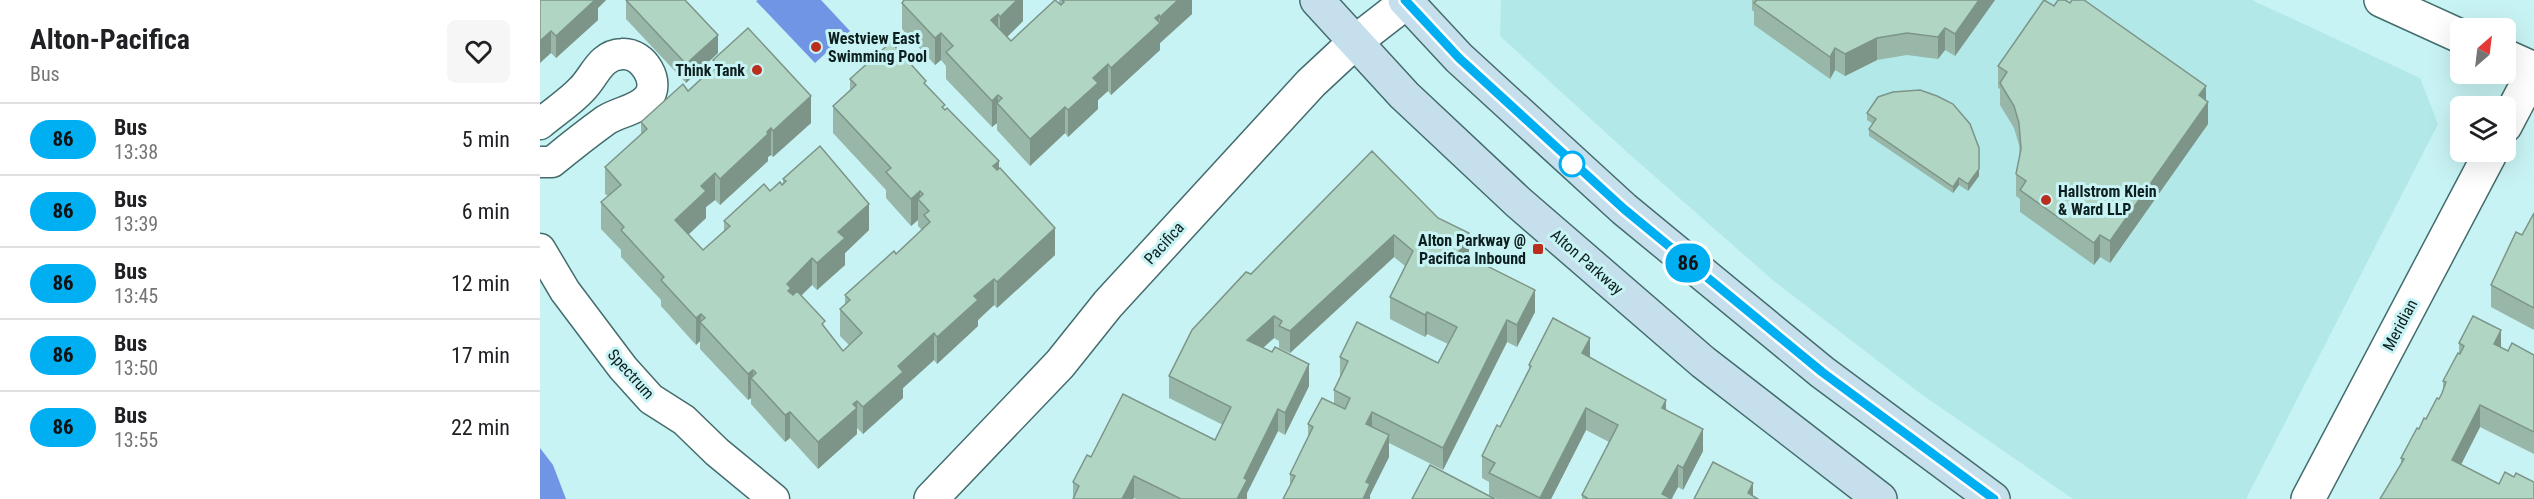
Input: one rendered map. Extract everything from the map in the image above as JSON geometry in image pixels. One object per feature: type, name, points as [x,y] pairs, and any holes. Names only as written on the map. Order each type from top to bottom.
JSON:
[{"type":"main road","name":"Alton Parkway","points":[[1317,0],[1413,104],[1555,235],[1703,362],[1880,499]]},
{"type":"main road","points":[[1407,1],[1459,58],[1624,209],[1822,372],[1994,499]]},
{"type":"street","points":[[2381,0],[2450,31]]},
{"type":"street","name":"Pacifica","points":[[931,499],[1060,364],[1108,304],[1311,83],[1355,42],[1407,1]]},
{"type":"street","points":[[540,124],[583,88],[600,64],[610,57],[622,54],[632,55],[650,72],[652,85],[649,97],[640,105],[608,119],[552,162],[540,162]]},
{"type":"street","points":[[2516,61],[2534,70],[2516,105]]},
{"type":"street","name":"Meridian","points":[[2308,499],[2486,162]]},
{"type":"street","name":"Spectrum","points":[[540,249],[565,291],[623,368],[651,399],[684,420],[717,452],[774,499]]},
{"type":"shaded area","points":[[1501,0],[2252,0],[2420,78],[2438,124],[2246,499],[2073,499],[1921,394],[1775,282],[1628,153],[1500,36]]},
{"type":"water","name":"Westview East Swimming Pool","points":[[821,0],[850,31],[815,63],[756,1]]},
{"type":"water","points":[[540,448],[553,465],[566,499],[540,499]]},
{"type":"building","points":[[540,0],[595,0],[556,36],[551,31],[540,41]]},
{"type":"building","points":[[626,0],[685,0],[718,35],[686,64]]},
{"type":"building","points":[[904,0],[1017,0],[1000,17],[998,14],[991,20],[1011,41],[1055,0],[1061,5],[1064,2],[1062,0],[1178,0],[1160,17],[1159,15],[1155,18],[1160,23],[1111,68],[1108,64],[1093,78],[1098,83],[1068,110],[1065,107],[1030,139],[997,103],[1002,98],[998,95],[992,101],[946,52],[953,46],[941,33],[935,38],[902,3]]},
{"type":"building","points":[[1757,0],[1979,0],[1955,34],[1945,28],[1938,37],[1907,33],[1877,38],[1845,54],[1835,48],[1830,57],[1754,3]]},
{"type":"building","points":[[2044,0],[2054,6],[2058,0],[2070,3],[2072,0],[2084,0],[2206,86],[2199,95],[2208,102],[2110,241],[2100,235],[2094,243],[2020,190],[2026,181],[2016,174],[2021,149],[2019,123],[2014,106],[2000,83],[2007,72],[1998,66]]},
{"type":"building","points":[[748,28],[811,96],[773,131],[771,128],[768,134],[720,179],[715,173],[701,186],[706,191],[675,220],[703,250],[730,226],[724,221],[764,184],[770,191],[780,182],[782,185],[786,181],[783,179],[820,146],[869,204],[838,232],[845,238],[817,263],[812,258],[787,284],[791,288],[788,291],[793,295],[797,291],[825,321],[822,324],[843,351],[862,333],[840,309],[850,300],[845,295],[894,251],[896,254],[930,222],[924,215],[929,211],[918,199],[923,194],[920,191],[911,199],[886,172],[891,168],[833,106],[856,85],[850,79],[891,42],[945,105],[942,107],[945,110],[947,108],[999,161],[993,166],[997,170],[1000,168],[1055,228],[997,282],[994,279],[974,296],[978,300],[937,337],[934,333],[898,366],[903,372],[863,407],[857,401],[853,404],[857,408],[818,442],[790,412],[785,415],[751,378],[756,373],[753,370],[748,374],[700,322],[705,318],[701,314],[696,318],[661,280],[664,277],[621,230],[624,227],[601,202],[621,185],[605,167],[647,129],[641,122],[683,84],[688,91],[713,68],[720,76],[724,72],[713,60]]},
{"type":"building","points":[[1920,90],[1953,104],[1970,124],[1979,148],[1979,169],[1968,184],[1959,178],[1953,187],[1869,129],[1876,119],[1867,113],[1878,97],[1893,92]]},
{"type":"building","points":[[1372,151],[1438,218],[1469,233],[1459,252],[1535,290],[1517,325],[1507,320],[1443,448],[1372,412],[1366,424],[1389,435],[1366,482],[1370,484],[1363,499],[1283,499],[1295,476],[1290,474],[1313,427],[1308,424],[1322,398],[1345,409],[1350,398],[1334,390],[1348,361],[1340,357],[1357,322],[1438,363],[1457,327],[1427,312],[1425,315],[1390,297],[1413,251],[1394,235],[1290,331],[1279,326],[1282,321],[1274,316],[1247,340],[1272,352],[1275,347],[1309,364],[1285,413],[1278,409],[1244,478],[1247,480],[1237,499],[1181,499],[1134,476],[1122,499],[1073,499],[1079,486],[1073,482],[1087,455],[1091,457],[1123,394],[1215,440],[1231,407],[1169,376],[1192,330],[1246,272],[1251,274]]},
{"type":"building","points":[[2534,213],[2534,308],[2491,285],[2516,232],[2522,235]]},
{"type":"building","points":[[2473,316],[2501,330],[2494,344],[2508,351],[2512,343],[2534,355],[2534,432],[2480,405],[2452,460],[2499,484],[2505,472],[2514,477],[2516,473],[2534,482],[2534,499],[2380,499],[2404,459],[2401,458],[2417,428],[2419,429],[2424,418],[2426,419],[2437,398],[2439,399],[2446,382],[2443,381],[2464,346],[2459,343]]},
{"type":"building","points":[[1553,318],[1590,338],[1582,353],[1666,400],[1662,408],[1703,429],[1683,468],[1678,465],[1662,494],[1672,499],[1586,499],[1582,495],[1618,425],[1586,408],[1540,498],[1489,473],[1495,463],[1482,456],[1497,425],[1500,427]]},
{"type":"building","points":[[1713,462],[1753,483],[1748,493],[1758,499],[1694,499]]},
{"type":"building","points":[[1430,465],[1495,499],[1412,499]]},
{"type":"bus line","name":"86","points":[[1405,0],[1459,58],[1624,209],[1822,372],[1994,499]]},
{"type":"place","name":"Westview East Swimming Pool","points":[[816,47]]},
{"type":"place","name":"Think Tank","points":[[757,70]]},
{"type":"place","name":"Hallstrom Klein & Ward LLP","points":[[2046,200]]},
{"type":"place","name":"Alton Parkway @ Pacifica Inbound","points":[[1538,249]]}]
